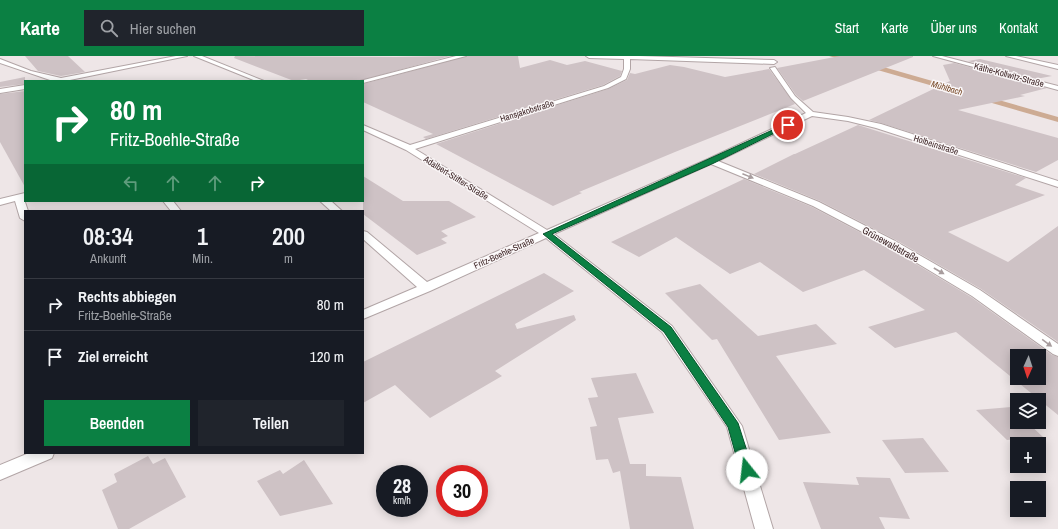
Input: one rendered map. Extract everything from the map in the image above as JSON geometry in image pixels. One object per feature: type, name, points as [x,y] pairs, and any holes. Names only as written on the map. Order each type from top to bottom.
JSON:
[{"type":"street","points":[[68,80],[184,56]]},
{"type":"street","points":[[197,56],[258,80]]},
{"type":"street","points":[[364,81],[463,56]]},
{"type":"street","points":[[589,56],[775,63],[793,97],[811,114]]},
{"type":"street","name":"Käthe-Kollwitz-Straße","points":[[936,56],[1058,88]]},
{"type":"street","points":[[1009,56],[1058,68]]},
{"type":"street","name":"Hansjakobstraße","points":[[409,148],[606,86],[624,78],[628,69],[628,57]]},
{"type":"street","points":[[950,60],[965,57]]},
{"type":"street","points":[[148,58],[162,61]]},
{"type":"street","points":[[0,61],[55,80]]},
{"type":"street","points":[[0,91],[24,87]]},
{"type":"street","name":"Fritz-Boehle-Straße","points":[[364,315],[712,161],[811,114]]},
{"type":"street","name":"Holbeinstraße","points":[[811,114],[848,119],[878,126],[1058,184]]},
{"type":"street","name":"Adalbert-Stifter-Straße","points":[[364,127],[409,148],[547,234],[668,329],[734,426],[764,529]]},
{"type":"street","name":"Grünewaldstraße","points":[[712,161],[816,204],[891,243],[976,293],[1058,352]]},
{"type":"street","points":[[0,202],[22,197],[24,211]]},
{"type":"street","points":[[169,202],[175,210]]},
{"type":"street","points":[[326,202],[336,210]]},
{"type":"street","points":[[364,235],[426,288]]},
{"type":"street","points":[[0,473],[44,454]]},
{"type":"water","name":"Mühlbach","points":[[829,56],[845,56],[1058,117],[1058,122]]},
{"type":"building","points":[[25,56],[68,56],[85,72],[61,76],[38,71]]},
{"type":"building","points":[[235,56],[450,56],[363,80],[291,80],[234,58]]},
{"type":"building","points":[[467,56],[518,56],[520,68],[550,60],[567,65],[585,61],[622,71],[620,76],[603,85],[426,139],[423,137],[433,134],[364,102],[364,84]]},
{"type":"building","points":[[840,56],[913,57],[803,101],[796,95],[777,68]]},
{"type":"building","points":[[980,59],[1052,76],[1036,79],[968,61]]},
{"type":"building","points":[[954,63],[1047,88],[1020,95],[1025,96],[958,110],[1058,138],[1058,160],[1036,172],[869,120],[950,81],[943,65]]},
{"type":"building","points":[[670,65],[725,77],[769,69],[795,104],[579,192],[582,193],[553,206],[436,144],[608,89],[627,80],[630,73],[635,74]]},
{"type":"building","points":[[25,77],[24,84],[0,87],[0,82]]},
{"type":"building","points":[[24,91],[24,185],[0,142],[0,94]]},
{"type":"building","points":[[858,125],[1026,178],[1015,185],[1045,195],[948,232],[1008,262],[1058,226],[1058,342],[981,289],[896,240],[820,201],[754,174]]},
{"type":"building","points":[[364,177],[403,201],[449,201],[476,217],[441,231],[448,236],[441,239],[447,243],[417,255],[364,215]]},
{"type":"building","points":[[744,179],[812,207],[886,246],[971,297],[1044,349],[1010,349],[1010,376],[956,332],[895,348],[868,327],[925,310],[864,270],[803,292],[760,262],[730,274],[676,237],[639,257],[611,242]]},
{"type":"building","points":[[544,273],[574,291],[515,324],[517,329],[574,315],[576,320],[495,371],[502,376],[430,418],[395,385],[364,402],[364,362]]},
{"type":"building","points":[[700,284],[758,336],[816,324],[837,344],[776,356],[831,433],[779,440],[717,339],[712,340],[665,293]]},
{"type":"building","points":[[1046,351],[1058,357],[1058,415],[1046,405],[1046,393],[1031,393],[1021,385],[1046,385]]},
{"type":"building","points":[[636,373],[654,413],[618,418],[630,464],[646,464],[646,476],[681,477],[694,529],[630,529],[620,471],[613,473],[608,459],[596,460],[590,427],[597,426],[588,398],[598,397],[591,378]]},
{"type":"building","points":[[1010,407],[1010,429],[1034,429],[1043,437],[1010,437],[1010,440],[1007,440],[976,410]]},
{"type":"building","points":[[923,438],[949,472],[905,473],[882,440]]},
{"type":"building","points":[[148,456],[153,464],[165,458],[186,497],[129,529],[118,529],[102,490],[117,482],[114,474]]},
{"type":"building","points":[[304,460],[333,504],[280,516],[257,481],[280,470],[283,474]]},
{"type":"building","points":[[856,477],[890,478],[910,519],[879,517],[885,529],[821,529],[803,482],[859,485]]},
{"type":"route","points":[[747,470],[734,426],[668,329],[547,234],[712,161],[788,125]]}]
